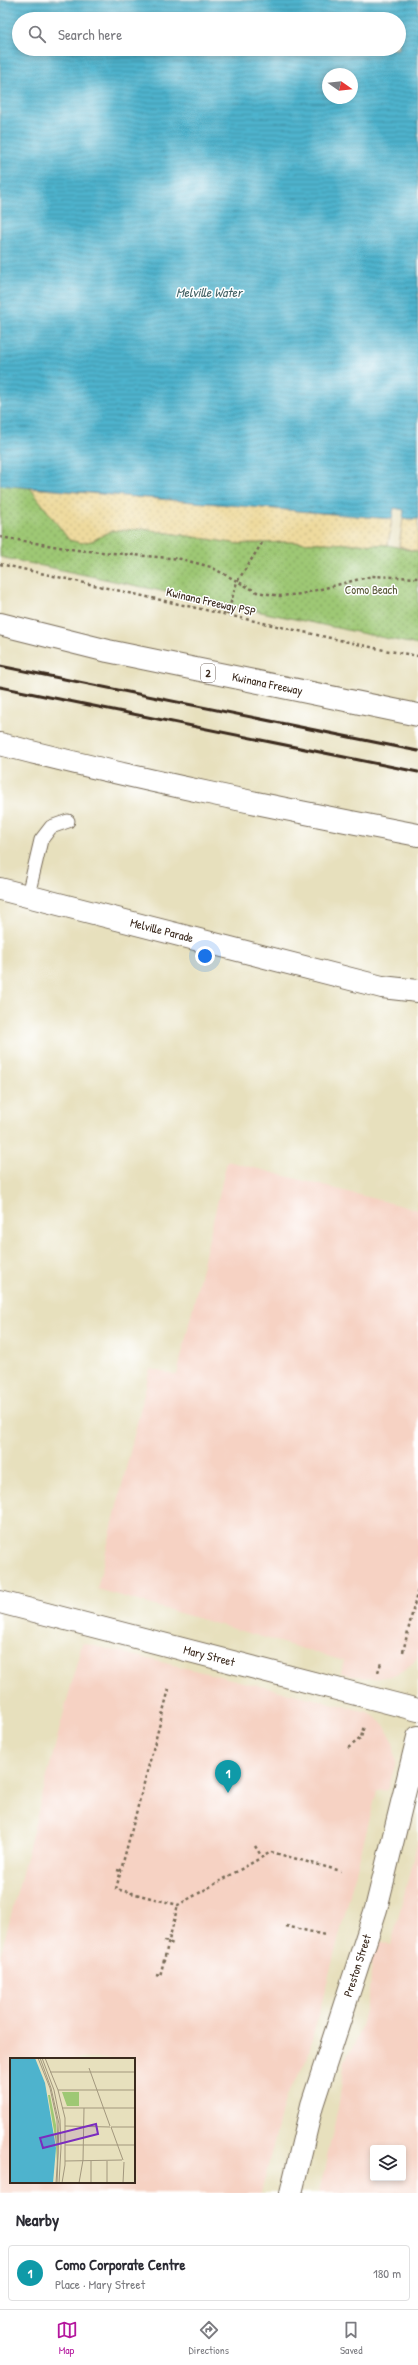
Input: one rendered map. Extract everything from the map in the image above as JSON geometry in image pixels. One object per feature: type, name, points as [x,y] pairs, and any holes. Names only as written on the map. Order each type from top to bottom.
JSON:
[{"type":"main road","name":"Kwinana Freeway","points":[[0,624],[108,651],[418,715]]},
{"type":"main road","points":[[0,744],[104,770],[305,813],[418,835]]},
{"type":"main road","name":"Melville Parade","points":[[0,889],[382,987],[418,991]]},
{"type":"main road","name":"Mary Street","points":[[0,1602],[418,1710]]},
{"type":"main road","name":"Preston Street","points":[[291,2193],[312,2105],[376,1909],[418,1737]]},
{"type":"lane","points":[[28,895],[41,840],[51,826],[68,821]]},
{"type":"path","points":[[0,537],[77,550],[182,559],[211,567],[257,592],[280,596],[301,594],[372,576],[418,578]]},
{"type":"path","points":[[227,615],[237,582],[262,543]]},
{"type":"path","name":"Kwinana Freeway PSP","points":[[0,564],[384,650],[418,656]]},
{"type":"path","points":[[403,1652],[418,1589]]},
{"type":"path","points":[[170,1689],[148,1777],[116,1889],[178,1905],[271,1852],[341,1870]]},
{"type":"path","points":[[255,1846],[262,1857]]},
{"type":"path","points":[[117,1870],[121,1871]]},
{"type":"path","points":[[156,1975],[160,1976],[178,1905]]},
{"type":"path","points":[[286,1926],[325,1935]]},
{"type":"path","points":[[164,1941],[174,1944]]},
{"type":"shaded area","points":[[227,1161],[418,1210],[418,1656],[413,1663],[396,1675],[373,1679],[341,1673],[344,1661],[97,1589],[150,1369],[177,1375]]},
{"type":"shaded area","points":[[82,1643],[368,1712],[383,1723],[393,1742],[396,1762],[388,1790],[377,1791],[306,2063],[286,2095],[261,2193],[0,2193],[0,1957]]},
{"type":"shaded area","points":[[418,1840],[418,2193],[319,2193],[338,2108],[345,2060],[358,2037],[370,1991],[372,1957],[377,1942],[391,1945]]},
{"type":"sand","points":[[30,488],[392,519],[388,545],[286,542],[238,544],[143,529],[111,531],[92,541],[81,543],[69,540]]},
{"type":"sand","points":[[403,519],[418,519],[418,552],[399,546]]},
{"type":"green space","name":"Como Beach","points":[[0,485],[30,488],[69,540],[81,543],[92,541],[111,531],[143,529],[238,544],[286,542],[388,545],[418,552],[418,645],[0,557]]},
{"type":"water","name":"Melville Water","points":[[0,0],[418,0],[418,519],[403,519],[404,510],[394,508],[392,519],[0,485]]},
{"type":"railway","points":[[0,666],[418,751]]},
{"type":"railway","points":[[0,687],[418,772]]},
{"type":"place","name":"Como Corporate Centre","points":[[228,1793]]}]
